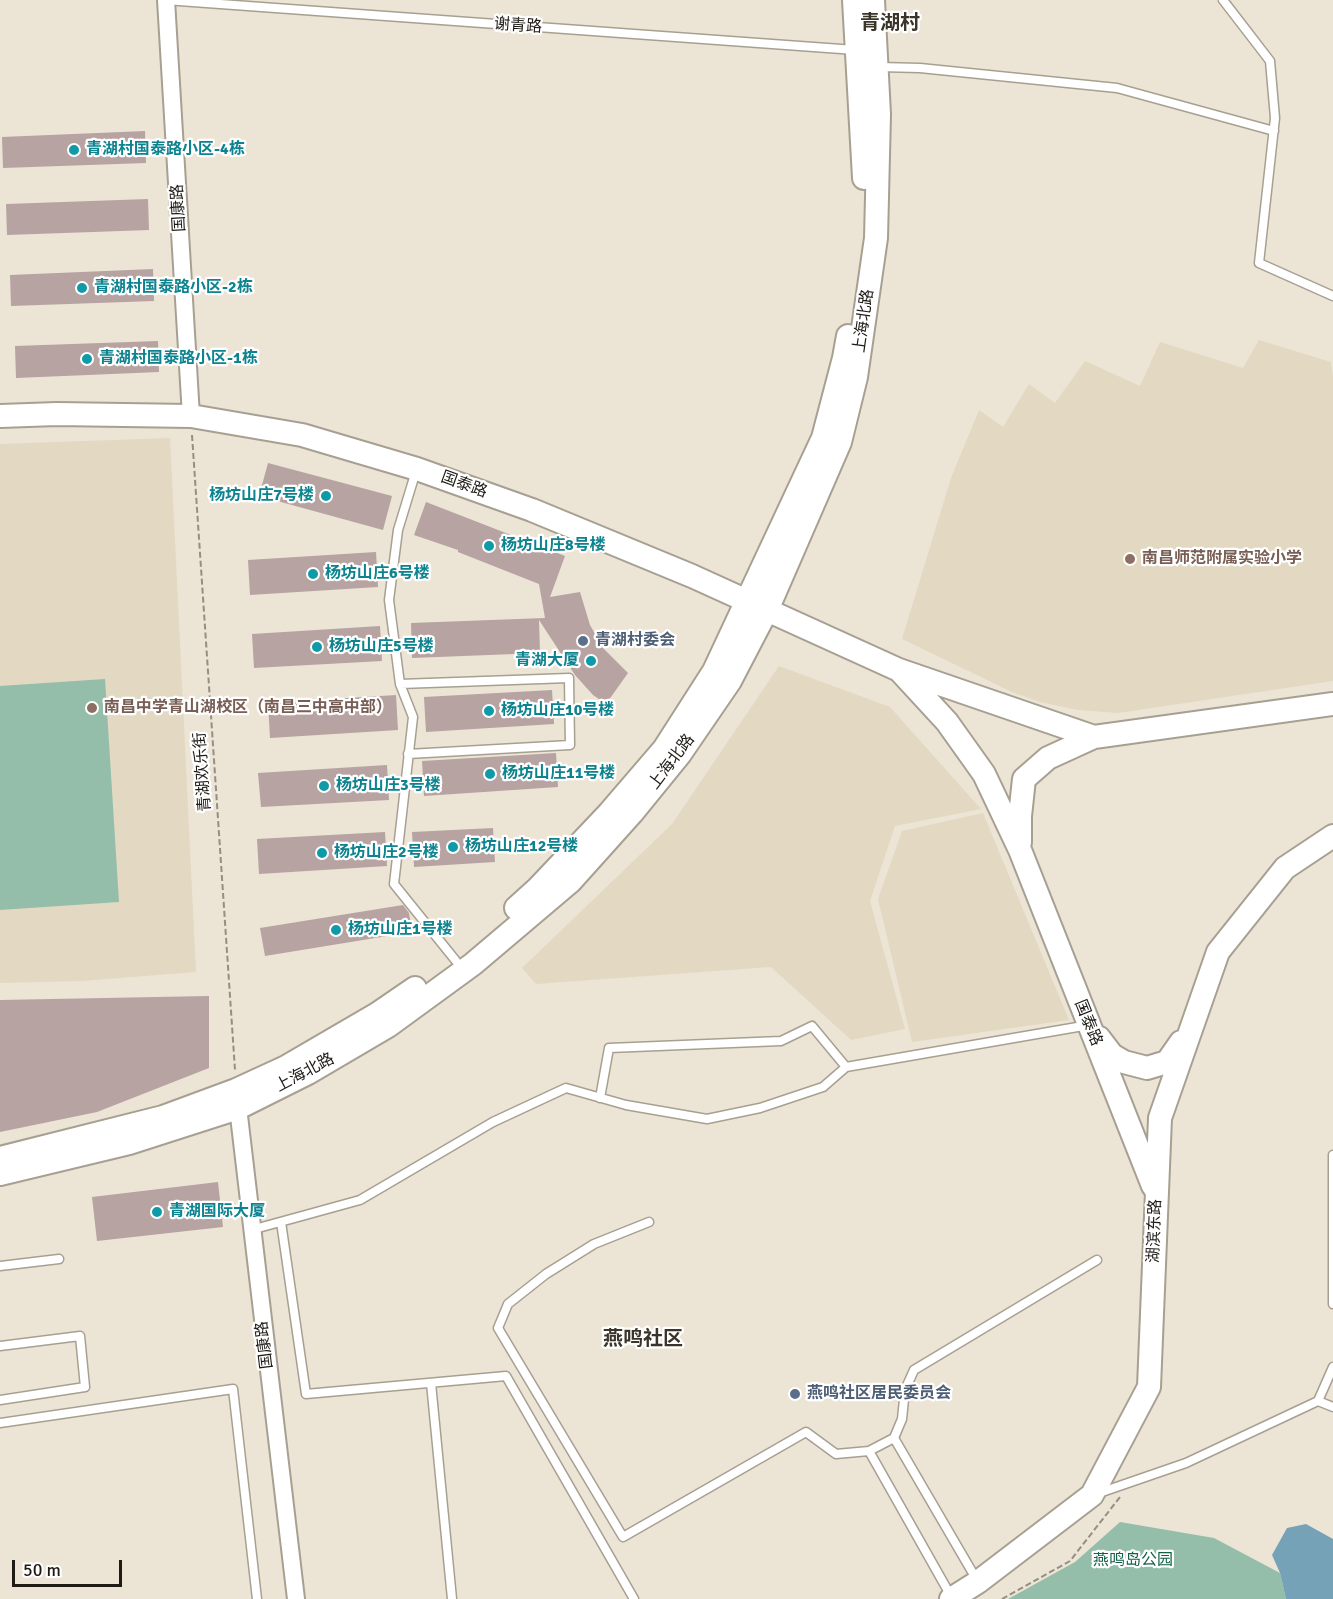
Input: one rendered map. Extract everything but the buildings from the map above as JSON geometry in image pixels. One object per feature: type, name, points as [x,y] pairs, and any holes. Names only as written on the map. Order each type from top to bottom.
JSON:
[{"type":"street","name":"国康路","points":[[166,0],[190,416]]},
{"type":"street","name":"上海北路","points":[[0,1174],[129,1143],[308,1073],[388,1026],[473,964],[571,881],[632,813],[680,754],[730,681],[767,610],[840,442],[856,377],[876,238],[879,155],[871,55],[854,0]]},
{"type":"street","name":"上海北路","points":[[0,1158],[237,1099],[286,1067],[377,1014],[456,961],[537,889],[609,813],[664,748],[714,671],[823,438],[844,358],[858,273],[873,0]]},
{"type":"street","name":"国泰路","points":[[0,416],[57,414],[190,416],[302,435],[417,468],[532,510],[747,600],[899,670],[1094,737]]},
{"type":"street","name":"国泰路","points":[[899,670],[947,722],[984,774],[1020,850],[1157,1196]]},
{"type":"street","name":"国泰路","points":[[1020,850],[1020,816],[1024,779],[1048,758],[1094,737],[1333,704]]},
{"type":"street","name":"湖滨东路","points":[[951,1599],[978,1582],[1092,1496],[1149,1387],[1160,1118],[1218,952],[1285,868],[1333,836]]},
{"type":"street","points":[[1089,1025],[1112,1055],[1124,1062],[1147,1068],[1167,1062],[1174,1054],[1196,1013]]},
{"type":"street","name":"国康路","points":[[237,1099],[296,1599]]},
{"type":"lane","name":"谢青路","points":[[159,0],[871,55],[920,68],[1117,88],[1274,131]]},
{"type":"lane","points":[[1223,0],[1270,61],[1275,118],[1259,263],[1333,296]]},
{"type":"lane","points":[[417,468],[398,530],[389,600],[400,684],[413,717],[394,884],[456,961]]},
{"type":"lane","points":[[400,684],[569,678],[570,745],[408,754]]},
{"type":"lane","points":[[251,1230],[360,1200],[492,1122],[566,1088],[626,1106],[707,1119],[760,1108],[823,1087],[846,1067],[1089,1025]]},
{"type":"lane","points":[[600,1098],[609,1048],[781,1041],[812,1026],[846,1067]]},
{"type":"lane","points":[[1333,1155],[1333,1304]]},
{"type":"lane","points":[[281,1222],[306,1394],[506,1376],[634,1599]]},
{"type":"lane","points":[[649,1222],[594,1244],[546,1274],[508,1304],[498,1328],[623,1538],[806,1432],[837,1454],[868,1451],[894,1438],[902,1419],[905,1390],[914,1370],[1097,1260]]},
{"type":"lane","points":[[0,1266],[59,1259]]},
{"type":"lane","points":[[0,1346],[80,1336],[86,1387],[0,1400]]},
{"type":"lane","points":[[1092,1496],[1186,1463],[1318,1401],[1333,1367]]},
{"type":"lane","points":[[431,1383],[452,1599]]},
{"type":"lane","points":[[0,1423],[233,1389],[257,1599]]},
{"type":"lane","points":[[1318,1401],[1333,1407]]},
{"type":"lane","points":[[894,1438],[978,1582]]},
{"type":"lane","points":[[868,1451],[951,1599]]},
{"type":"path","name":"青湖欢乐街","points":[[190,416],[237,1099]]},
{"type":"path","points":[[1002,1599],[1070,1561],[1119,1499],[1127,1484]]},
{"type":"shaded area","name":"南昌师范附属实验小学","points":[[1259,340],[1331,362],[1333,377],[1333,681],[1118,713],[1078,710],[1040,702],[1012,692],[902,639],[951,478],[979,410],[1003,427],[1029,384],[1055,403],[1085,361],[1140,386],[1160,342],[1243,368]]},
{"type":"shaded area","name":"南昌中学青山湖校区（南昌三中高中部）","points":[[170,438],[196,972],[82,981],[0,983],[0,444]]},
{"type":"shaded area","points":[[779,666],[890,707],[981,809],[895,826],[870,901],[905,1029],[851,1040],[771,967],[536,984],[522,968],[672,824]]},
{"type":"shaded area","points":[[983,813],[1069,1020],[912,1042],[878,899],[902,831]]},
{"type":"green space","points":[[105,679],[119,902],[0,910],[0,686]]},
{"type":"green space","name":"燕鸣岛公园","points":[[1120,1522],[1214,1538],[1280,1573],[1286,1599],[1008,1599],[1075,1562]]},
{"type":"water","points":[[1306,1524],[1333,1539],[1333,1599],[1286,1599],[1280,1573],[1272,1555],[1287,1528]]},
{"type":"place","name":"青湖村国泰路小区-4栋","points":[[74,150]]},
{"type":"place","name":"青湖村国泰路小区-2栋","points":[[82,288]]},
{"type":"place","name":"青湖村国泰路小区-1栋","points":[[87,359]]},
{"type":"place","name":"杨坊山庄7号楼","points":[[326,496]]},
{"type":"place","name":"杨坊山庄8号楼","points":[[489,546]]},
{"type":"place","name":"南昌师范附属实验小学","points":[[1130,559]]},
{"type":"place","name":"杨坊山庄6号楼","points":[[313,574]]},
{"type":"place","name":"青湖村委会","points":[[583,641]]},
{"type":"place","name":"杨坊山庄5号楼","points":[[317,647]]},
{"type":"place","name":"青湖大厦","points":[[591,661]]},
{"type":"place","name":"南昌中学青山湖校区（南昌三中高中部）","points":[[92,708]]},
{"type":"place","name":"杨坊山庄10号楼","points":[[489,711]]},
{"type":"place","name":"杨坊山庄11号楼","points":[[490,774]]},
{"type":"place","name":"杨坊山庄3号楼","points":[[324,786]]},
{"type":"place","name":"杨坊山庄12号楼","points":[[453,847]]},
{"type":"place","name":"杨坊山庄2号楼","points":[[322,853]]},
{"type":"place","name":"杨坊山庄1号楼","points":[[336,930]]},
{"type":"place","name":"青湖国际大厦","points":[[157,1212]]},
{"type":"place","name":"燕鸣社区居民委员会","points":[[795,1394]]},
{"type":"district","name":"青湖村","points":[[890,24]]},
{"type":"district","name":"燕鸣社区","points":[[643,1340]]}]
